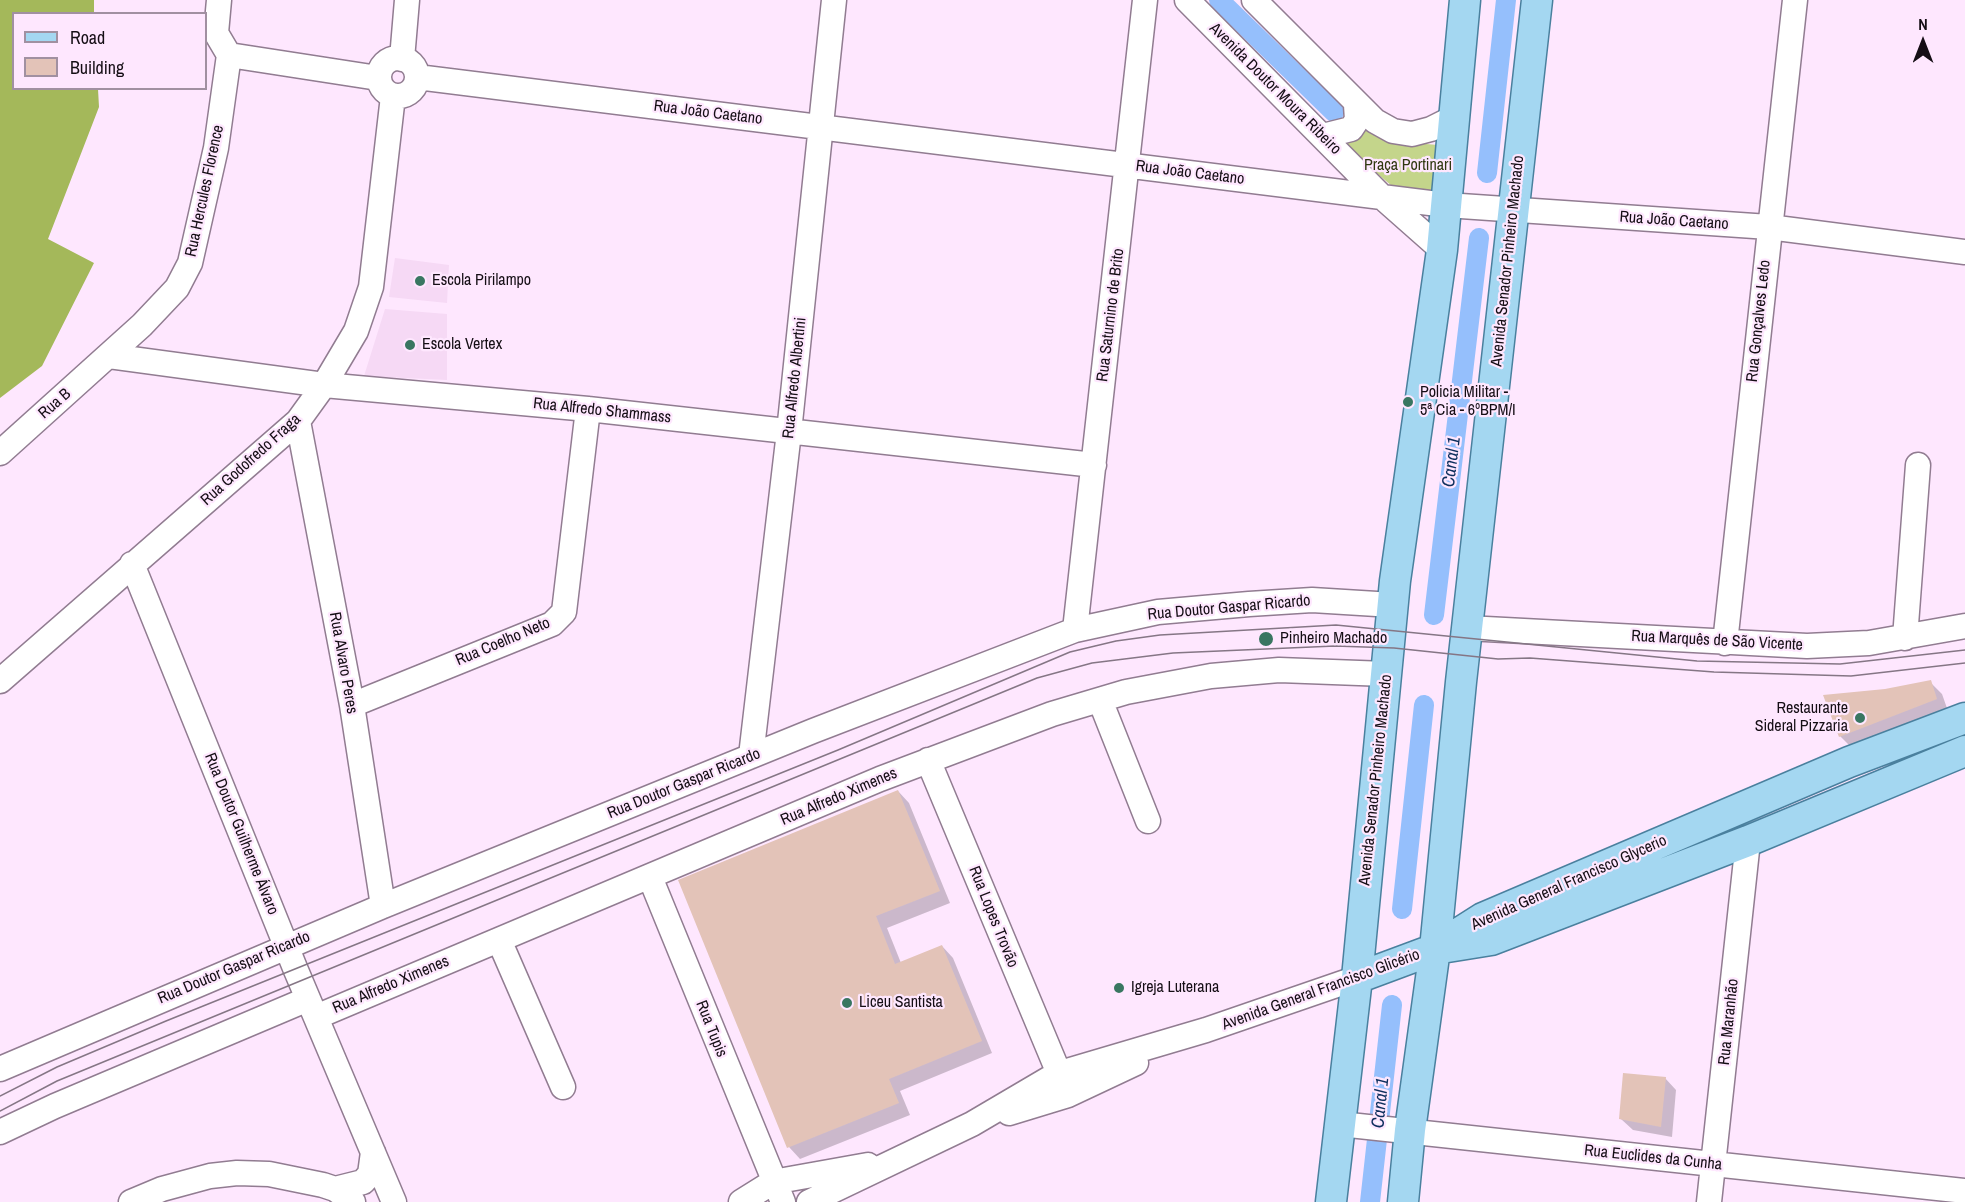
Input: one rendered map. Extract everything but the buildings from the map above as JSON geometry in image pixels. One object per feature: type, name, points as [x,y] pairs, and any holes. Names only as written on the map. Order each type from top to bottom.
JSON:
[{"type":"main road","name":"Avenida Senador Pinheiro Machado","points":[[1331,1202],[1345,1124],[1393,605],[1442,250],[1451,206],[1464,0]]},
{"type":"main road","name":"Avenida Senador Pinheiro Machado","points":[[1403,1202],[1398,1130],[1435,949],[1508,211],[1537,0]]},
{"type":"main road","name":"Avenida General Francisco Glycerio","points":[[1435,949],[1484,918],[1849,762],[1965,718]]},
{"type":"main road","name":"Avenida General Francisco Glycerio","points":[[1435,949],[1491,940],[1748,841],[1965,751]]},
{"type":"main road","points":[[1748,841],[1750,823],[1756,814],[1849,762]]},
{"type":"main road","name":"Avenida General Francisco Glicério","points":[[1357,978],[1435,949]]},
{"type":"street","points":[[219,0],[216,33],[229,55],[410,92],[407,0]]},
{"type":"street","name":"Rua Alfredo Albertini","points":[[751,756],[789,432],[834,0]]},
{"type":"street","name":"Rua Saturnino de Brito","points":[[1075,630],[1145,0]]},
{"type":"street","name":"Avenida Doutor Moura Ribeiro","points":[[1187,0],[1382,197],[1442,250]]},
{"type":"street","points":[[1254,0],[1356,105],[1375,121],[1394,131],[1412,135],[1431,129],[1455,117]]},
{"type":"street","name":"Rua Gonçalves Ledo","points":[[1725,643],[1795,0]]},
{"type":"street","name":"Rua Hercules Florence","points":[[110,356],[177,288],[190,263],[216,148],[229,55]]},
{"type":"street","points":[[386,87],[386,63],[409,68]]},
{"type":"street","name":"Rua João Caetano","points":[[409,68],[821,127],[1451,206],[1769,227],[1965,252]]},
{"type":"street","name":"Rua Godofredo Fraga","points":[[0,681],[298,421],[324,385],[356,331],[371,287],[386,87]]},
{"type":"street","points":[[1323,136],[1352,129],[1357,120],[1356,105]]},
{"type":"street","name":"Rua Alfredo Shammass","points":[[110,356],[324,385],[588,409],[1094,465]]},
{"type":"street","name":"Rua B","points":[[0,453],[110,356]]},
{"type":"street","name":"Rua Coelho Neto","points":[[351,705],[552,624],[564,612],[588,409]]},
{"type":"street","name":"Rua Alvaro Peres","points":[[298,421],[351,705],[384,906]]},
{"type":"street","points":[[1905,638],[1918,465]]},
{"type":"street","name":"Rua Doutor Guilherme Álvaro","points":[[132,564],[286,946],[394,1202]]},
{"type":"street","name":"Rua Doutor Gaspar Ricardo","points":[[0,1069],[286,946],[751,756],[1075,630],[1158,612],[1249,604],[1312,600],[1393,605]]},
{"type":"street","name":"Rua Marquês de São Vicente","points":[[1467,628],[1768,646],[1839,645],[1905,638],[1965,626]]},
{"type":"street","name":"Rua Alfredo Ximenes","points":[[0,1132],[55,1106],[499,940],[928,760],[1052,714],[1180,680],[1211,676],[1280,670],[1386,674]]},
{"type":"street","points":[[1100,700],[1148,821]]},
{"type":"street","name":"Rua Lopes Trovão","points":[[928,760],[1063,1084]]},
{"type":"street","name":"Rua Maranhão","points":[[1709,1202],[1748,841]]},
{"type":"street","name":"Rua Tupis","points":[[650,877],[778,1192]]},
{"type":"street","points":[[499,940],[563,1087]]},
{"type":"street","name":"Avenida General Francisco Glicério","points":[[809,1202],[972,1124],[1063,1084],[1206,1030],[1357,978]]},
{"type":"street","name":"Rua Euclides da Cunha","points":[[1345,1124],[1965,1191]]},
{"type":"street","points":[[131,1202],[162,1189],[210,1176],[237,1173],[269,1174],[344,1195],[363,1182],[370,1174],[373,1152]]},
{"type":"street","name":"Avenida General Francisco Glicério","points":[[741,1202],[897,1160]]},
{"type":"shaded area","name":"Escola Pirilampo","points":[[395,258],[449,265],[447,303],[389,297]]},
{"type":"shaded area","name":"Escola Vertex","points":[[385,309],[447,314],[447,380],[364,376]]},
{"type":"green space","points":[[0,0],[94,0],[94,12],[12,12],[12,90],[98,90],[99,107],[48,239],[94,263],[42,366],[0,398]]},
{"type":"green space","name":"Praça Portinari","points":[[1363,125],[1403,142],[1438,145],[1434,191],[1393,187],[1345,146]]},
{"type":"waterway","points":[[1219,0],[1334,112]]},
{"type":"waterway","name":"Canal 1","points":[[1487,173],[1506,0]]},
{"type":"waterway","name":"Canal 1","points":[[1434,615],[1479,238]]},
{"type":"waterway","name":"Canal 1","points":[[1402,909],[1424,705]]},
{"type":"waterway","name":"Canal 1","points":[[1370,1202],[1392,1005]]},
{"type":"tram line","points":[[0,1096],[57,1067],[166,1021],[838,750],[1070,652],[1116,641],[1160,635],[1336,625],[1697,661],[1840,664],[1965,650]]},
{"type":"tram line","points":[[0,1111],[57,1081],[1037,678],[1092,663],[1173,653],[1335,646],[1394,648],[1498,659],[1530,658],[1714,672],[1851,676],[1965,663]]},
{"type":"place","name":"Escola Pirilampo","points":[[420,281]]},
{"type":"place","name":"Escola Vertex","points":[[410,345]]},
{"type":"place","name":"Policia Militar - 5ª Cia - 6ºBPM/I","points":[[1408,402]]},
{"type":"place","name":"Pinheiro Machado","points":[[1266,639]]},
{"type":"place","name":"Restaurante Sideral Pizzaria","points":[[1860,718]]},
{"type":"place","name":"Igreja Luterana","points":[[1119,988]]},
{"type":"place","name":"Liceu Santista","points":[[847,1003]]}]
